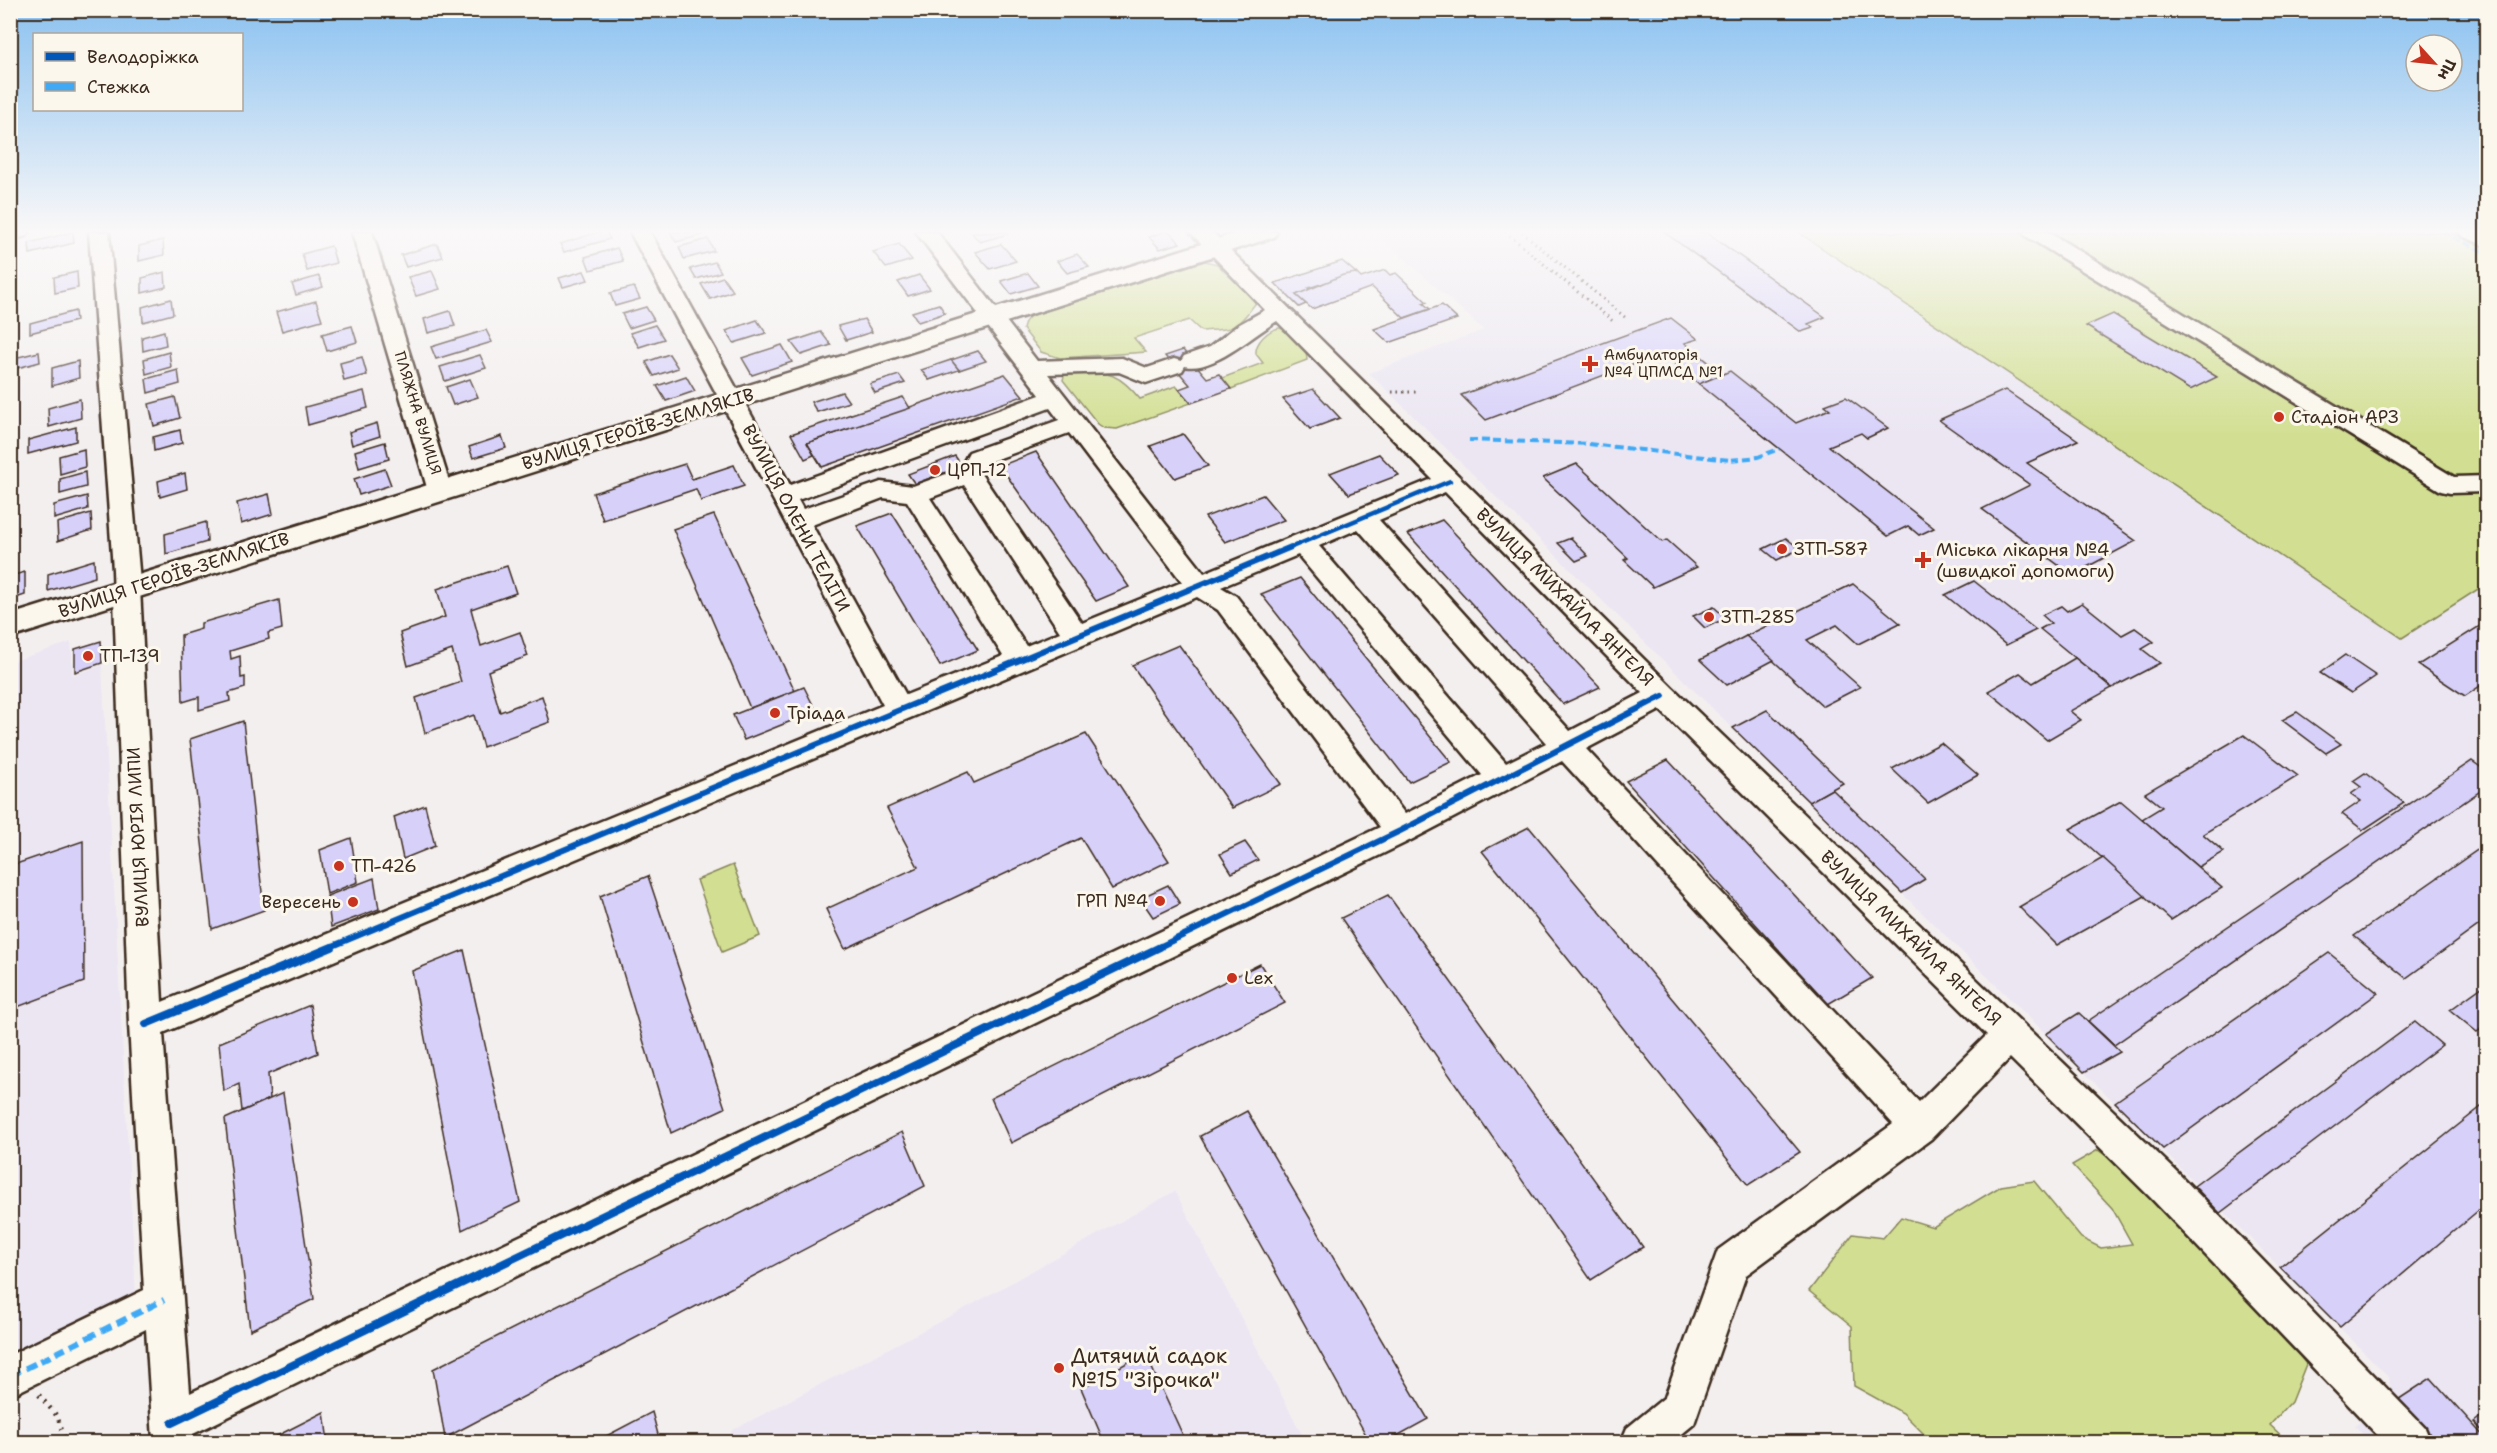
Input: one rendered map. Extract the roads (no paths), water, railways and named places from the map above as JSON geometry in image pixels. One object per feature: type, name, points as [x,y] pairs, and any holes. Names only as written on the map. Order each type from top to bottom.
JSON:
[{"type":"main road","name":"ВУЛИЦЯ ГЕРОЇВ-ЗЕМЛЯКІВ","points":[[10,627],[994,318],[1044,300]]},
{"type":"street","name":"ВУЛИЦЯ ЮРІЯ ЛИПИ","points":[[104,300],[126,590],[146,1023],[172,1433]]},
{"type":"street","name":"ПЛЯЖНА ВУЛИЦЯ","points":[[382,300],[440,491]]},
{"type":"street","name":"ВУЛИЦЯ ОЛЕНИ ТЕЛІГИ","points":[[677,300],[900,710]]},
{"type":"street","points":[[980,300],[1200,587],[1227,603],[1400,831]]},
{"type":"street","name":"ВУЛИЦЯ МИХАЙЛА ЯНГЕЛЯ","points":[[1268,300],[1663,696],[2234,1254],[2411,1443]]},
{"type":"street","points":[[2145,300],[2450,485],[2487,484]]},
{"type":"street","points":[[1030,368],[1122,365],[1146,376],[1218,352],[1246,330],[1279,311]]},
{"type":"street","points":[[783,497],[1055,398]]},
{"type":"street","points":[[796,520],[881,490],[915,494],[969,474],[977,458],[1073,423]]},
{"type":"street","points":[[969,474],[1077,636]]},
{"type":"street","points":[[146,1023],[1200,587],[1450,481]]},
{"type":"street","points":[[915,494],[1020,660]]},
{"type":"street","points":[[1362,518],[1566,746],[1919,1127]]},
{"type":"street","points":[[1302,543],[1502,778]]},
{"type":"street","points":[[172,1433],[1400,831],[1663,696]]},
{"type":"street","points":[[1641,1443],[1680,1410],[1731,1263],[1919,1127],[2010,1035]]},
{"type":"street","points":[[24,1384],[164,1300]]},
{"type":"place","name":"Амбулаторія №4 ЦПМСД №1","points":[[1590,364]]},
{"type":"place","name":"Стадіон АРЗ","points":[[2279,417]]},
{"type":"place","name":"ЦРП-12","points":[[935,470]]},
{"type":"place","name":"ЗТП-587","points":[[1782,549]]},
{"type":"place","name":"Міська лікарня №4 (швидкої допомоги)","points":[[1923,560]]},
{"type":"place","name":"ЗТП-285","points":[[1709,617]]},
{"type":"place","name":"ТП-139","points":[[88,656]]},
{"type":"place","name":"Тріада","points":[[775,713]]},
{"type":"place","name":"ТП-426","points":[[339,866]]},
{"type":"place","name":"ГРП №4","points":[[1160,901]]},
{"type":"place","name":"Вересень","points":[[353,902]]},
{"type":"place","name":"Lex","points":[[1232,978]]},
{"type":"place","name":"Дитячий садок №15 \"Зірочка\"","points":[[1059,1368]]}]
